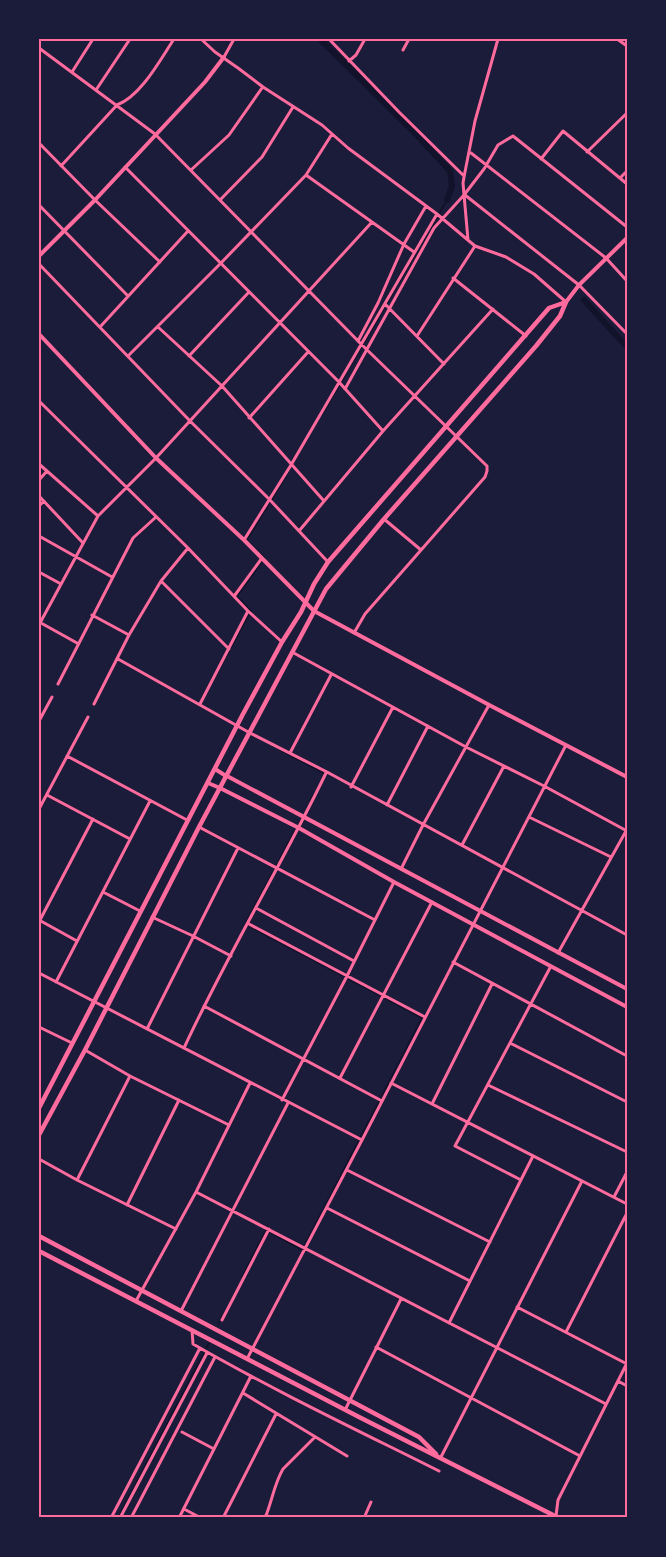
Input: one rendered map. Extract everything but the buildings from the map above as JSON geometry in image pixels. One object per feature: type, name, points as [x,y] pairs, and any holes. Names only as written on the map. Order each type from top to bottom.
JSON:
[{"type":"main road","points":[[39,1108],[187,820],[282,642],[328,562],[549,308],[566,302]]},
{"type":"main road","points":[[39,1135],[323,594],[384,519],[560,316],[566,302]]},
{"type":"main road","points":[[39,1236],[419,1437],[441,1457]]},
{"type":"main road","points":[[39,1251],[557,1517]]},
{"type":"street","points":[[72,72],[93,39]]},
{"type":"street","points":[[96,90],[130,39]]},
{"type":"street","points":[[61,166],[117,105],[138,90],[174,39]]},
{"type":"street","points":[[201,39],[263,87],[322,125],[475,246],[506,257],[534,274],[566,302],[579,285],[627,238]]},
{"type":"street","points":[[39,256],[205,82],[234,39]]},
{"type":"street","points":[[328,39],[465,177]]},
{"type":"street","points":[[349,61],[356,55],[365,39]]},
{"type":"street","points":[[403,50],[408,39]]},
{"type":"street","points":[[468,240],[464,195],[465,177],[475,121],[498,39]]},
{"type":"street","points":[[617,39],[627,46]]},
{"type":"street","points":[[39,48],[156,134],[359,342],[483,462],[488,471],[365,614],[354,633]]},
{"type":"street","points":[[191,170],[229,135],[263,87]]},
{"type":"street","points":[[220,200],[262,157],[293,107]]},
{"type":"street","points":[[587,152],[627,113]]},
{"type":"street","points":[[541,159],[563,131],[627,184]]},
{"type":"street","points":[[128,356],[306,175],[332,134]]},
{"type":"street","points":[[345,389],[434,228],[464,195],[498,145],[513,136],[627,227]]},
{"type":"street","points":[[39,143],[94,200],[160,261]]},
{"type":"street","points":[[470,152],[606,258],[627,281]]},
{"type":"street","points":[[125,167],[339,382],[383,431]]},
{"type":"street","points":[[620,178],[627,171]]},
{"type":"street","points":[[306,175],[414,252]]},
{"type":"street","points":[[464,195],[579,285],[627,334]]},
{"type":"street","points":[[39,205],[128,296]]},
{"type":"street","points":[[244,540],[339,382],[404,244],[426,206]]},
{"type":"street","points":[[359,342],[437,214]]},
{"type":"street","points":[[77,643],[40,623],[98,516],[156,458],[372,222]]},
{"type":"street","points":[[99,327],[188,231]]},
{"type":"street","points":[[417,336],[475,246]]},
{"type":"street","points":[[39,264],[328,562]]},
{"type":"street","points":[[453,278],[526,336]]},
{"type":"street","points":[[189,357],[249,292]]},
{"type":"street","points":[[384,304],[444,364]]},
{"type":"street","points":[[299,531],[383,431],[493,309]]},
{"type":"street","points":[[158,327],[222,386],[324,501]]},
{"type":"street","points":[[39,334],[156,458],[244,540],[314,611],[627,777]]},
{"type":"street","points":[[249,418],[309,352]]},
{"type":"street","points":[[39,401],[282,642]]},
{"type":"street","points":[[39,464],[98,516]]},
{"type":"street","points":[[39,480],[47,471]]},
{"type":"street","points":[[39,496],[83,543]]},
{"type":"street","points":[[39,506],[44,501]]},
{"type":"street","points":[[58,684],[77,643],[133,538],[156,517]]},
{"type":"street","points":[[384,519],[421,550]]},
{"type":"street","points":[[39,537],[112,577]]},
{"type":"street","points":[[94,704],[129,634],[161,581],[188,548]]},
{"type":"street","points":[[234,595],[262,558]]},
{"type":"street","points":[[39,572],[61,584]]},
{"type":"street","points":[[161,581],[229,649]]},
{"type":"street","points":[[200,704],[249,611]]},
{"type":"street","points":[[92,615],[129,634]]},
{"type":"street","points":[[292,652],[466,747],[627,830],[558,953]]},
{"type":"street","points":[[118,658],[237,726],[327,772],[626,934],[627,928]]},
{"type":"street","points":[[290,753],[332,674]]},
{"type":"street","points":[[39,721],[51,697]]},
{"type":"street","points":[[401,869],[489,705]]},
{"type":"street","points":[[351,787],[393,707]]},
{"type":"street","points":[[39,808],[87,717]]},
{"type":"street","points":[[387,805],[428,726]]},
{"type":"street","points":[[248,1359],[566,745]]},
{"type":"street","points":[[67,756],[187,820]]},
{"type":"street","points":[[462,845],[504,766]]},
{"type":"street","points":[[215,769],[627,989]]},
{"type":"street","points":[[184,1048],[327,772]]},
{"type":"street","points":[[208,783],[299,828],[394,882],[627,1007]]},
{"type":"street","points":[[46,795],[130,840]]},
{"type":"street","points":[[56,982],[150,801]]},
{"type":"street","points":[[529,817],[612,858]]},
{"type":"street","points":[[77,941],[40,920],[93,819]]},
{"type":"street","points":[[199,827],[375,920]]},
{"type":"street","points":[[147,1029],[238,848]]},
{"type":"street","points":[[282,1100],[394,882]]},
{"type":"street","points":[[103,892],[140,911]]},
{"type":"street","points":[[340,1078],[432,902]]},
{"type":"street","points":[[256,908],[354,961]]},
{"type":"street","points":[[152,917],[231,956]]},
{"type":"street","points":[[248,923],[425,1017]]},
{"type":"street","points":[[453,963],[627,1056]]},
{"type":"street","points":[[521,1180],[455,1146],[551,966]]},
{"type":"street","points":[[39,973],[362,1140]]},
{"type":"street","points":[[432,1104],[492,984]]},
{"type":"street","points":[[204,1006],[382,1101]]},
{"type":"street","points":[[39,1027],[72,1043]]},
{"type":"street","points":[[510,1043],[627,1102]]},
{"type":"street","points":[[85,1050],[130,1076],[229,1125]]},
{"type":"street","points":[[77,1180],[130,1076]]},
{"type":"street","points":[[136,1301],[196,1192],[250,1083]]},
{"type":"street","points":[[391,1083],[627,1204]]},
{"type":"street","points":[[488,1084],[627,1152]]},
{"type":"street","points":[[127,1205],[179,1100]]},
{"type":"street","points":[[181,1311],[288,1103]]},
{"type":"street","points":[[449,1323],[533,1156]]},
{"type":"street","points":[[39,1159],[176,1229]]},
{"type":"street","points":[[346,1170],[490,1242]]},
{"type":"street","points":[[614,1197],[627,1172]]},
{"type":"street","points":[[441,1457],[582,1181]]},
{"type":"street","points":[[196,1192],[606,1404]]},
{"type":"street","points":[[327,1208],[470,1281]]},
{"type":"street","points":[[566,1332],[627,1213]]},
{"type":"street","points":[[222,1320],[269,1229]]},
{"type":"street","points":[[345,1410],[401,1298]]},
{"type":"street","points":[[517,1307],[627,1363],[558,1500],[557,1517]]},
{"type":"street","points":[[192,1330],[193,1344],[207,1353],[440,1471]]},
{"type":"street","points":[[376,1347],[580,1456]]},
{"type":"street","points":[[111,1518],[200,1348]]},
{"type":"street","points":[[120,1518],[207,1353]]},
{"type":"street","points":[[130,1518],[215,1357]]},
{"type":"street","points":[[179,1518],[251,1376]]},
{"type":"street","points":[[618,1381],[627,1386]]},
{"type":"street","points":[[243,1393],[346,1456]]},
{"type":"street","points":[[223,1518],[276,1414]]},
{"type":"street","points":[[182,1432],[214,1449]]},
{"type":"street","points":[[272,1518],[266,1517],[276,1481],[283,1469],[315,1437]]},
{"type":"street","points":[[364,1518],[371,1502]]},
{"type":"street","points":[[184,1509],[201,1518]]},
{"type":"waterway","points":[[320,39],[450,171],[452,186],[447,200]]},
{"type":"waterway","points":[[322,415],[447,200]]},
{"type":"waterway","points":[[584,300],[627,347]]},
{"type":"waterway","points":[[265,558],[247,540],[286,476]]},
{"type":"waterway","points":[[213,681],[251,611],[237,596],[262,562]]},
{"type":"waterway","points":[[280,750],[324,775]]},
{"type":"waterway","points":[[310,801],[315,792]]},
{"type":"waterway","points":[[242,1277],[266,1230],[302,1250],[422,1018],[245,924],[301,819]]},
{"type":"waterway","points":[[218,1324],[222,1316]]},
{"type":"waterway","points":[[118,1518],[209,1343]]}]
